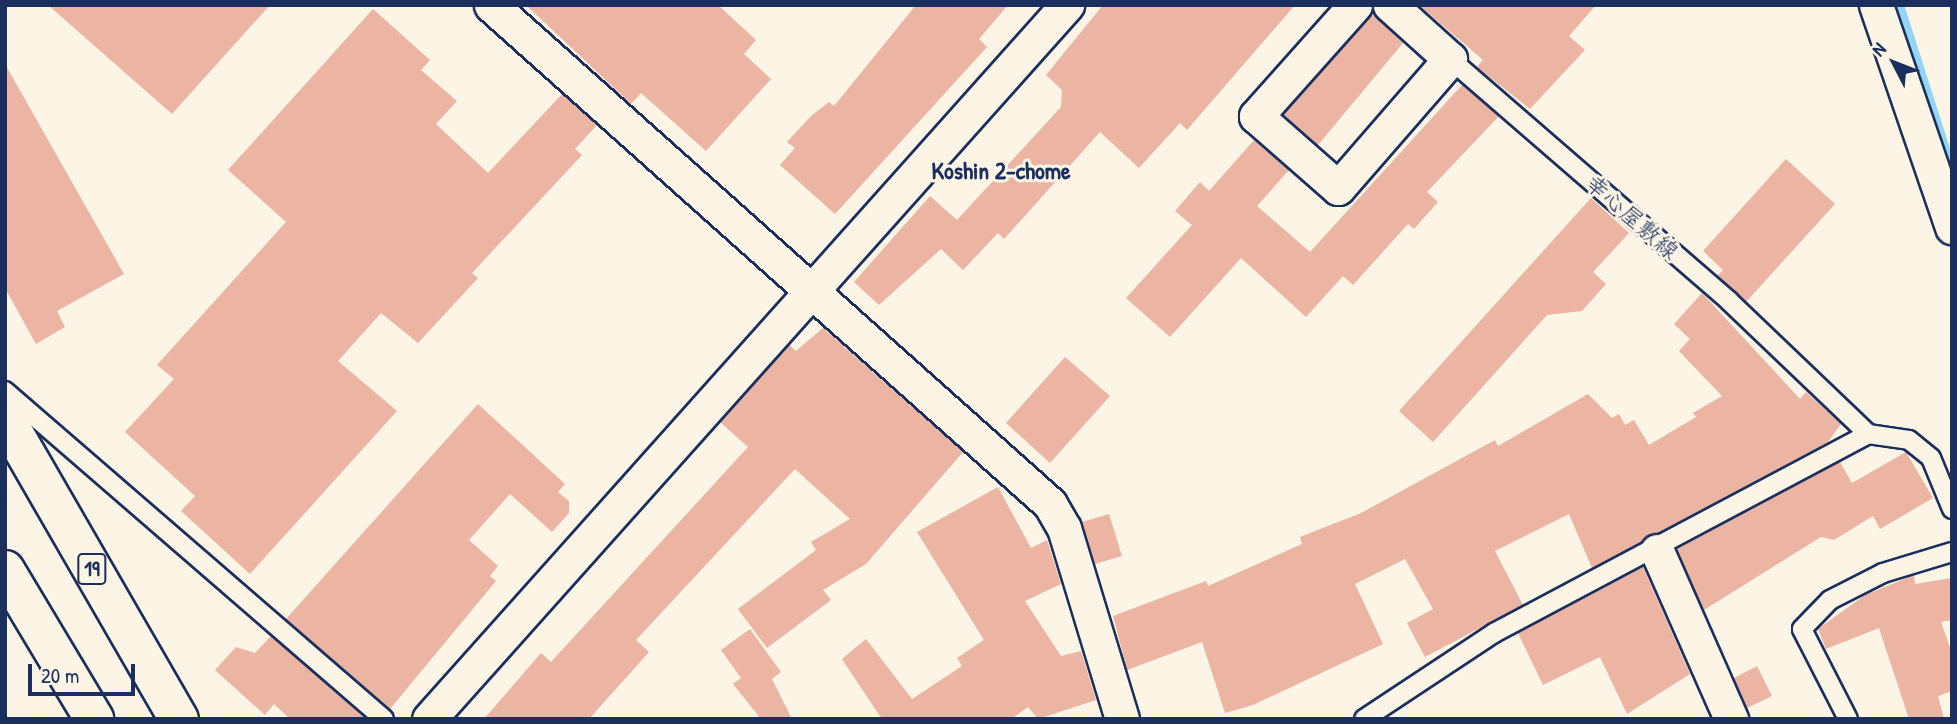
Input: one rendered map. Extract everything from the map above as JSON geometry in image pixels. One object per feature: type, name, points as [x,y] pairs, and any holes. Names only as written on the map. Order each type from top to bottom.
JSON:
[{"type":"highway","name":"19","points":[[5,418],[179,719]]},
{"type":"highway","points":[[5,570],[94,719]]},
{"type":"street","points":[[491,5],[1050,504],[1064,528],[1122,719]]},
{"type":"street","points":[[429,719],[1067,5]]},
{"type":"street","points":[[1355,5],[1256,116],[1338,188],[1450,60]]},
{"type":"street","name":"幸心屋敷線","points":[[1390,5],[1450,60]]},
{"type":"street","points":[[1876,5],[1951,220]]},
{"type":"street","points":[[1657,551],[1731,719]]},
{"type":"lane","name":"幸心屋敷線","points":[[1450,60],[1729,301],[1868,434]]},
{"type":"lane","points":[[5,391],[384,719]]},
{"type":"lane","points":[[1364,719],[1494,633],[1657,551],[1868,434],[1909,440],[1931,458],[1952,509]]},
{"type":"lane","points":[[1848,719],[1802,629],[1830,600],[1883,573],[1952,552]]},
{"type":"building","points":[[48,5],[270,5],[172,114]]},
{"type":"building","points":[[526,5],[718,5],[756,40],[744,54],[771,79],[706,151],[641,93],[631,104]]},
{"type":"building","points":[[916,5],[1008,5],[979,39],[987,47],[835,214],[780,165],[795,148],[787,142],[811,116],[829,102],[834,106]]},
{"type":"building","points":[[1103,5],[1295,5],[1187,130],[1180,123],[1139,168],[1100,132],[1004,239],[998,233],[963,270],[941,249],[879,305],[854,282],[930,196],[957,220],[1061,107],[1062,90],[1046,75]]},
{"type":"building","points":[[1419,5],[1596,5],[1569,36],[1585,50],[1530,109],[1477,67],[1483,60]]},
{"type":"building","points":[[373,9],[430,60],[421,70],[457,101],[436,124],[488,173],[562,94],[597,125],[575,149],[582,155],[472,273],[478,278],[418,343],[381,313],[338,361],[397,411],[250,574],[181,511],[195,496],[125,432],[174,379],[157,365],[286,222],[228,170]]},
{"type":"building","points":[[1372,12],[1403,43],[1318,145],[1283,114]]},
{"type":"building","points":[[5,64],[124,274],[57,311],[65,327],[36,344],[5,288]]},
{"type":"building","points":[[1462,85],[1499,116],[1427,192],[1438,202],[1414,229],[1408,224],[1353,285],[1343,276],[1306,317],[1241,258],[1170,337],[1126,298],[1192,225],[1175,211],[1200,182],[1209,191],[1254,140],[1289,170],[1257,206],[1310,252]]},
{"type":"building","points":[[1786,159],[1835,204],[1746,302],[1717,276],[1723,270],[1703,251]]},
{"type":"building","points":[[1591,198],[1629,233],[1593,272],[1606,284],[1582,311],[1547,315],[1433,442],[1399,411]]},
{"type":"building","points":[[1702,293],[1800,399],[1806,392],[1841,424],[1828,442],[1592,568],[1569,514],[1495,551],[1523,605],[1425,657],[1407,623],[1433,609],[1405,559],[1355,584],[1383,644],[1253,705],[1225,713],[1202,642],[1127,670],[1113,616],[1206,581],[1208,586],[1302,544],[1300,537],[1361,513],[1495,440],[1498,446],[1588,394],[1612,418],[1619,414],[1625,425],[1634,420],[1649,445],[1696,417],[1693,413],[1722,396],[1679,351],[1690,339],[1674,324]]},
{"type":"building","points":[[823,328],[963,452],[866,564],[823,590],[831,600],[767,648],[738,609],[816,550],[811,542],[850,519],[795,469],[636,640],[649,652],[589,719],[484,719],[541,653],[551,662],[748,447],[720,422],[789,345],[796,351]]},
{"type":"building","points":[[1065,357],[1110,396],[1050,463],[1006,423]]},
{"type":"building","points":[[478,404],[565,484],[558,492],[569,501],[569,513],[552,532],[510,494],[469,540],[498,566],[490,576],[496,581],[390,709],[286,619]]},
{"type":"building","points":[[1906,452],[1933,498],[1880,529],[1873,516],[1834,540],[1821,537],[1704,610],[1677,549],[1840,462],[1852,483]]},
{"type":"building","points":[[998,487],[1031,548],[1047,540],[1061,584],[1025,601],[1061,656],[1081,651],[1096,700],[1038,719],[1028,707],[1011,719],[882,719],[842,659],[866,639],[912,699],[962,666],[957,658],[984,640],[917,532]]},
{"type":"building","points":[[1109,514],[1122,556],[1095,564],[1082,522]]},
{"type":"building","points":[[1643,567],[1690,674],[1627,714],[1600,657],[1543,685],[1518,633]]},
{"type":"building","points":[[1914,575],[1915,584],[1952,578],[1952,620],[1941,622],[1952,653],[1952,691],[1938,696],[1944,719],[1909,719],[1879,628],[1826,649],[1818,629],[1865,595]]},
{"type":"building","points":[[750,629],[781,672],[772,679],[792,719],[761,719],[733,684],[741,678],[721,650]]},
{"type":"building","points":[[271,636],[366,719],[290,719],[274,704],[265,715],[215,670],[236,647],[255,653]]},
{"type":"building","points":[[1757,666],[1772,696],[1747,708],[1734,678]]},
{"type":"waterway","points":[[1899,5],[1952,171]]},
{"type":"district","name":"Koshin 2-chome","points":[[1001,171]]}]
